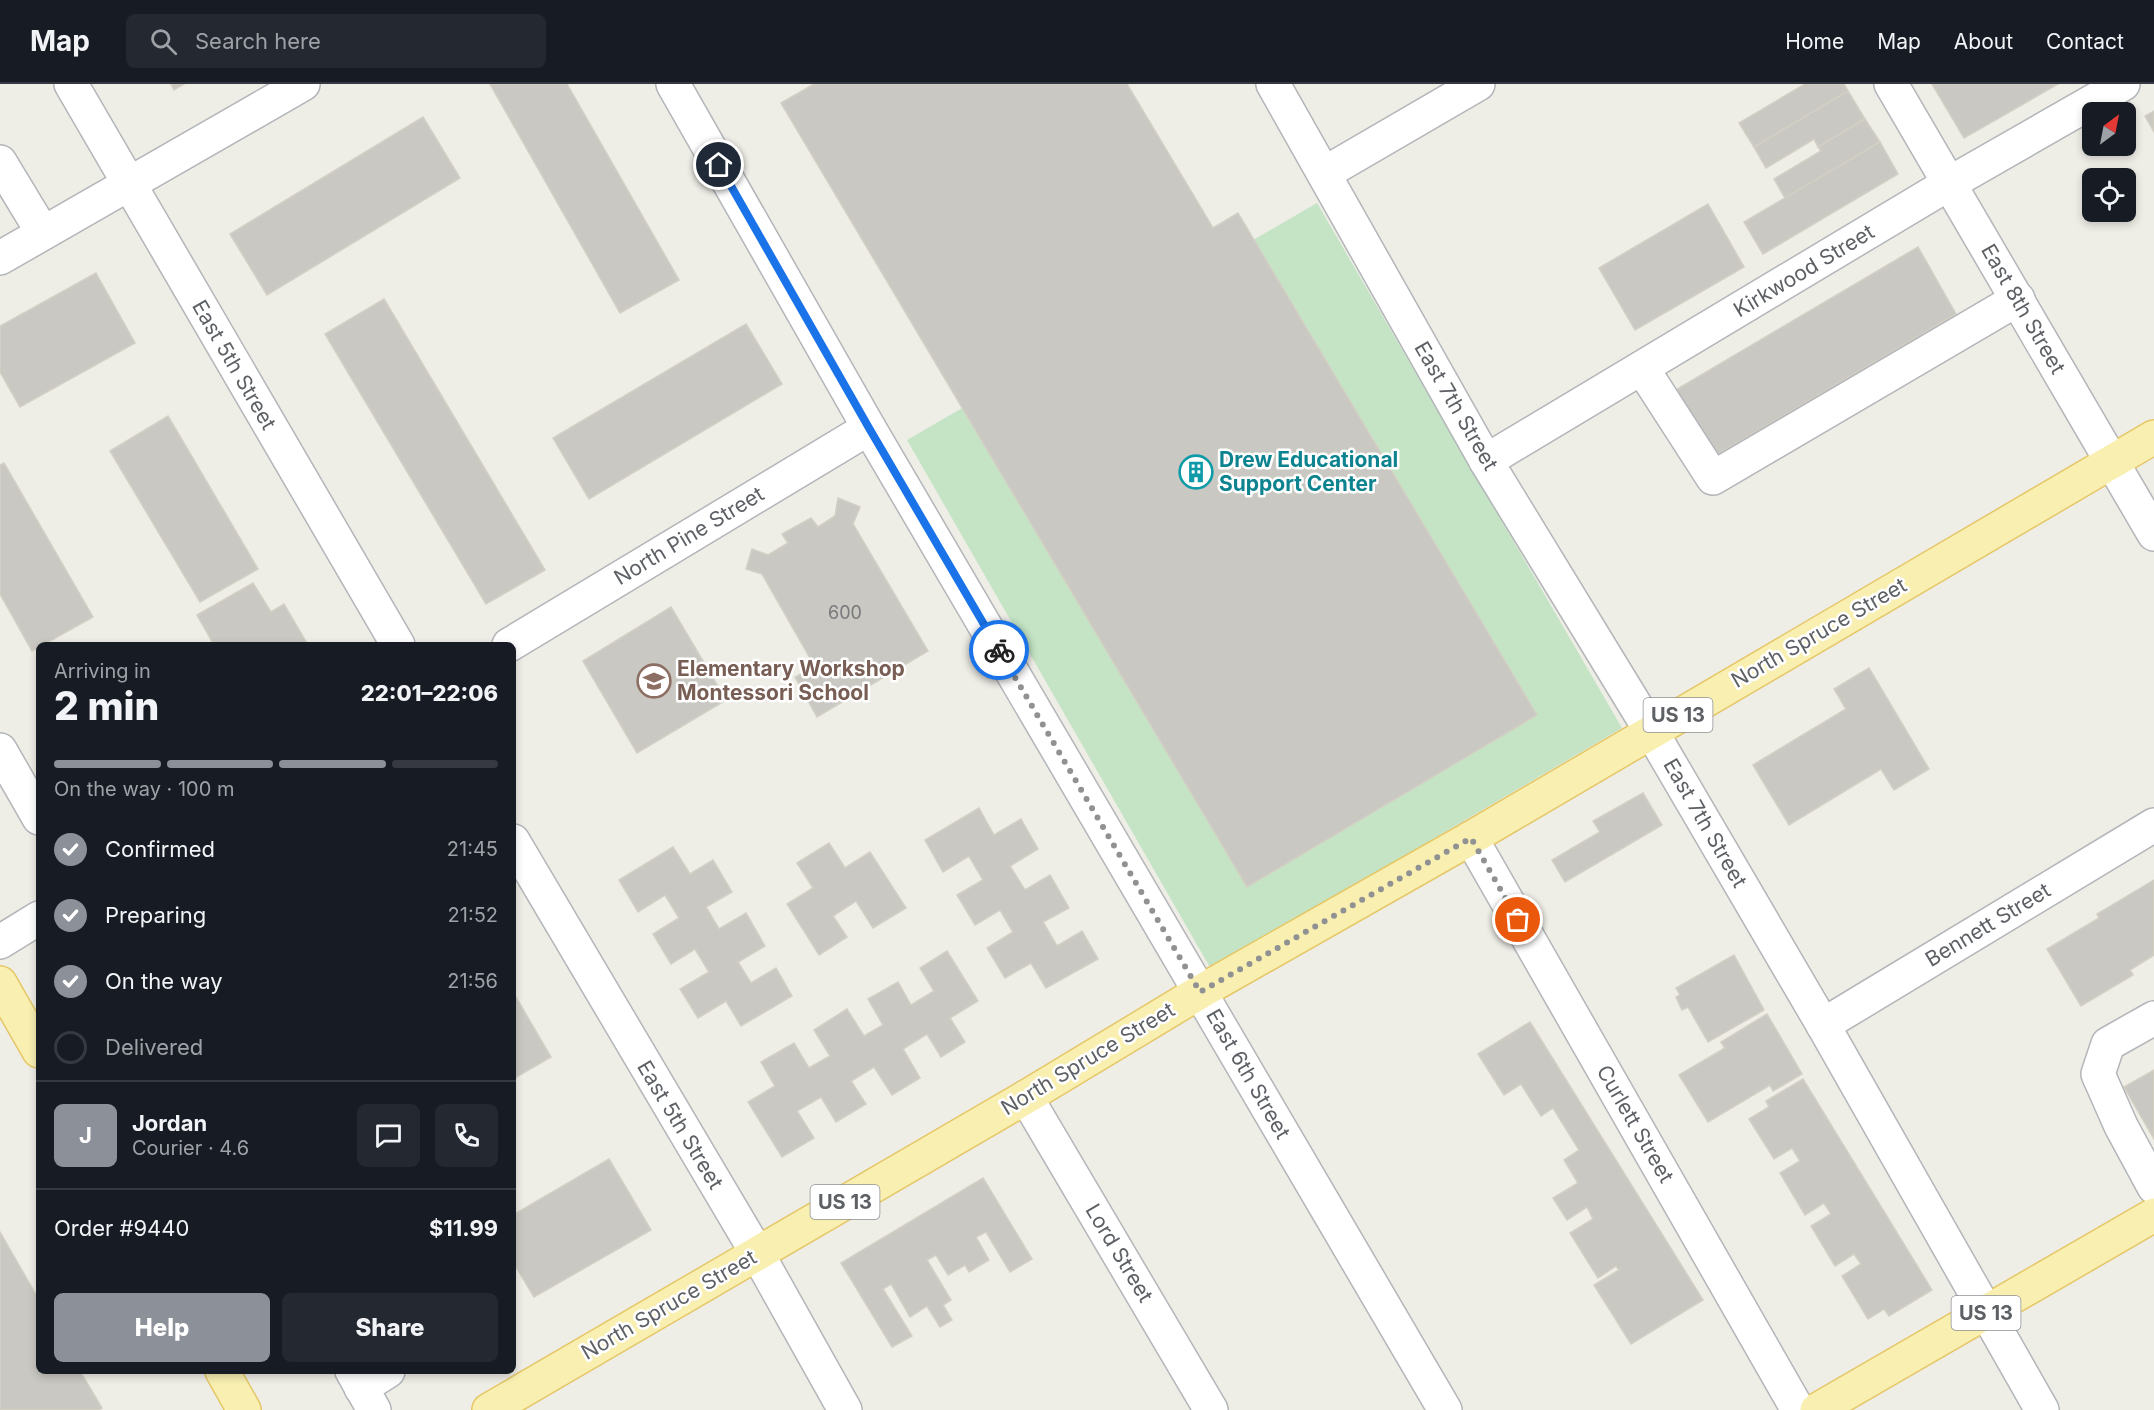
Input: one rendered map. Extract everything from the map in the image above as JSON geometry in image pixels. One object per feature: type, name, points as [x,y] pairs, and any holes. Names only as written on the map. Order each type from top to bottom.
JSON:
[{"type":"main road","name":"North Spruce Street","points":[[489,1410],[1026,1097],[1200,992],[1471,838],[2154,437]]},
{"type":"main road","points":[[0,983],[36,1046]]},
{"type":"main road","name":"US 13","points":[[1817,1410],[2154,1215]]},
{"type":"main road","points":[[224,1374],[244,1410]]},
{"type":"street","name":"East 5th Street","points":[[71,84],[396,642]]},
{"type":"street","points":[[0,258],[303,84]]},
{"type":"street","name":"East 6th Street","points":[[673,84],[869,428],[1445,1410]]},
{"type":"street","name":"East 7th Street","points":[[1273,84],[1486,461],[1651,731],[1823,1025],[2042,1410]]},
{"type":"street","points":[[1325,173],[1478,84]]},
{"type":"street","name":"East 8th Street","points":[[1891,84],[2154,534]]},
{"type":"street","name":"Kirkwood Street","points":[[1486,461],[1950,183],[2123,84]]},
{"type":"street","points":[[0,162],[43,233]]},
{"type":"street","points":[[1642,368],[1713,478],[2018,299]]},
{"type":"street","name":"North Pine Street","points":[[514,642],[869,428]]},
{"type":"street","points":[[0,750],[36,813]]},
{"type":"street","name":"Bennett Street","points":[[1823,1025],[2154,825]]},
{"type":"street","name":"Curlett Street","points":[[1471,838],[1798,1410]]},
{"type":"street","name":"East 5th Street","points":[[516,846],[757,1253],[845,1410]]},
{"type":"street","points":[[0,942],[36,920]]},
{"type":"street","points":[[2154,1018],[2108,1044],[2098,1074],[2121,1126],[2154,1187]]},
{"type":"street","name":"Lord Street","points":[[1026,1097],[1211,1410]]},
{"type":"green space","name":"Drew Educational Support Center","points":[[1317,203],[1622,728],[1211,969],[907,440]]},
{"type":"building","points":[[171,84],[184,84],[174,90]]},
{"type":"building","points":[[490,84],[567,84],[679,280],[620,313]]},
{"type":"building","name":"Drew Educational Support Center","points":[[814,84],[1127,84],[1213,228],[1238,213],[1537,715],[1247,887],[781,103]]},
{"type":"building","points":[[1805,84],[1844,84],[1848,91],[1754,147],[1739,123]]},
{"type":"building","points":[[1932,84],[2058,84],[1964,138]]},
{"type":"building","points":[[1848,91],[1865,119],[1818,147],[1814,139],[1766,168],[1754,147]]},
{"type":"building","points":[[2154,111],[2154,132],[2145,116]]},
{"type":"building","points":[[423,117],[460,178],[267,295],[230,234]]},
{"type":"building","points":[[1865,119],[1880,142],[1785,198],[1774,179],[1821,151],[1818,147]]},
{"type":"building","points":[[1880,142],[1898,174],[1763,254],[1744,222]]},
{"type":"building","points":[[1708,204],[1744,267],[1635,330],[1599,268]]},
{"type":"building","points":[[1918,247],[1956,314],[1713,457],[1674,391]]},
{"type":"building","points":[[96,273],[135,343],[20,407],[0,372],[0,326]]},
{"type":"building","points":[[384,299],[545,570],[486,604],[325,334]]},
{"type":"building","points":[[746,324],[782,384],[589,499],[553,438]]},
{"type":"building","points":[[168,416],[258,569],[200,602],[110,451]]},
{"type":"building","points":[[4,463],[93,617],[48,642],[36,642],[36,649],[32,651],[0,594],[0,465]]},
{"type":"building","points":[[838,498],[860,507],[853,524],[928,651],[817,717],[795,677],[815,667],[762,574],[746,569],[752,549],[768,555],[788,543],[782,534],[811,518],[818,527],[835,516]]},
{"type":"building","points":[[253,583],[271,612],[284,604],[306,642],[212,642],[197,615]]},
{"type":"building","name":"Elementary Workshop Montessori School","points":[[671,607],[726,700],[637,753],[583,661]]},
{"type":"building","points":[[1869,668],[1929,769],[1894,790],[1881,769],[1789,825],[1753,765],[1846,709],[1834,689]]},
{"type":"building","points":[[1643,793],[1662,825],[1565,882],[1552,860],[1600,832],[1593,821]]},
{"type":"building","points":[[979,808],[994,835],[1021,819],[1038,849],[1010,866],[1025,890],[1050,875],[1069,908],[1043,922],[1057,946],[1082,931],[1098,959],[1046,988],[1031,963],[1005,978],[987,948],[1013,932],[1000,910],[975,925],[957,895],[983,880],[969,856],[943,872],[925,840]]},
{"type":"building","points":[[829,843],[845,868],[870,852],[906,908],[873,928],[856,901],[833,916],[847,937],[819,955],[787,904],[813,888],[797,863]]},
{"type":"building","points":[[673,847],[690,874],[713,860],[732,892],[706,907],[719,929],[746,913],[765,946],[738,962],[751,983],[776,968],[792,996],[741,1026],[726,1001],[698,1018],[680,989],[709,972],[695,949],[671,964],[653,934],[679,918],[665,895],[638,912],[619,880]]},
{"type":"building","points":[[2154,880],[2154,955],[2130,970],[2133,975],[2081,1006],[2047,949],[2099,918],[2097,914]]},
{"type":"building","points":[[947,951],[978,1001],[950,1018],[965,1042],[941,1057],[927,1034],[903,1049],[920,1078],[892,1095],[874,1067],[851,1081],[866,1104],[836,1122],[821,1097],[797,1111],[814,1138],[782,1157],[748,1102],[775,1086],[761,1062],[794,1043],[809,1068],[830,1056],[814,1030],[847,1009],[864,1036],[883,1025],[868,999],[898,982],[911,1005],[934,991],[920,968]]},
{"type":"building","points":[[1734,955],[1764,1010],[1708,1042],[1688,1007],[1682,1010],[1676,997],[1680,995],[1676,988]]},
{"type":"building","points":[[516,997],[551,1057],[516,1077]]},
{"type":"building","points":[[1767,1014],[1802,1074],[1773,1091],[1770,1085],[1708,1122],[1679,1075],[1725,1048],[1721,1042]]},
{"type":"building","points":[[1530,1022],[1703,1300],[1631,1344],[1594,1285],[1619,1270],[1616,1266],[1598,1278],[1570,1233],[1593,1219],[1587,1207],[1567,1220],[1553,1198],[1578,1183],[1564,1160],[1579,1150],[1553,1108],[1541,1116],[1521,1084],[1504,1095],[1478,1054]]},
{"type":"building","points":[[2154,1070],[2154,1139],[2124,1087]]},
{"type":"building","points":[[1803,1079],[1932,1290],[1889,1316],[1884,1309],[1868,1319],[1842,1276],[1861,1264],[1854,1254],[1835,1266],[1811,1226],[1831,1214],[1824,1203],[1805,1215],[1780,1173],[1800,1161],[1792,1148],[1774,1159],[1749,1119],[1769,1107],[1766,1101]]},
{"type":"building","points":[[609,1159],[651,1230],[534,1297],[516,1267],[516,1213]]},
{"type":"building","points":[[983,1178],[1032,1259],[1010,1272],[986,1232],[976,1237],[989,1260],[969,1272],[965,1265],[948,1275],[936,1255],[927,1260],[951,1300],[943,1305],[952,1320],[940,1327],[927,1306],[910,1317],[891,1284],[883,1289],[912,1336],[892,1347],[841,1263]]},
{"type":"building","points":[[0,1232],[36,1295],[36,1374],[82,1374],[102,1408],[99,1410],[0,1410]]},
{"type":"way so far","points":[[999,650],[1200,992],[1471,838],[1518,920]]},
{"type":"place","name":"Drew Educational Support Center","points":[[1196,472]]},
{"type":"place","name":"Elementary Workshop Montessori School","points":[[654,681]]},
{"type":"route","points":[[719,165],[999,650]]}]
